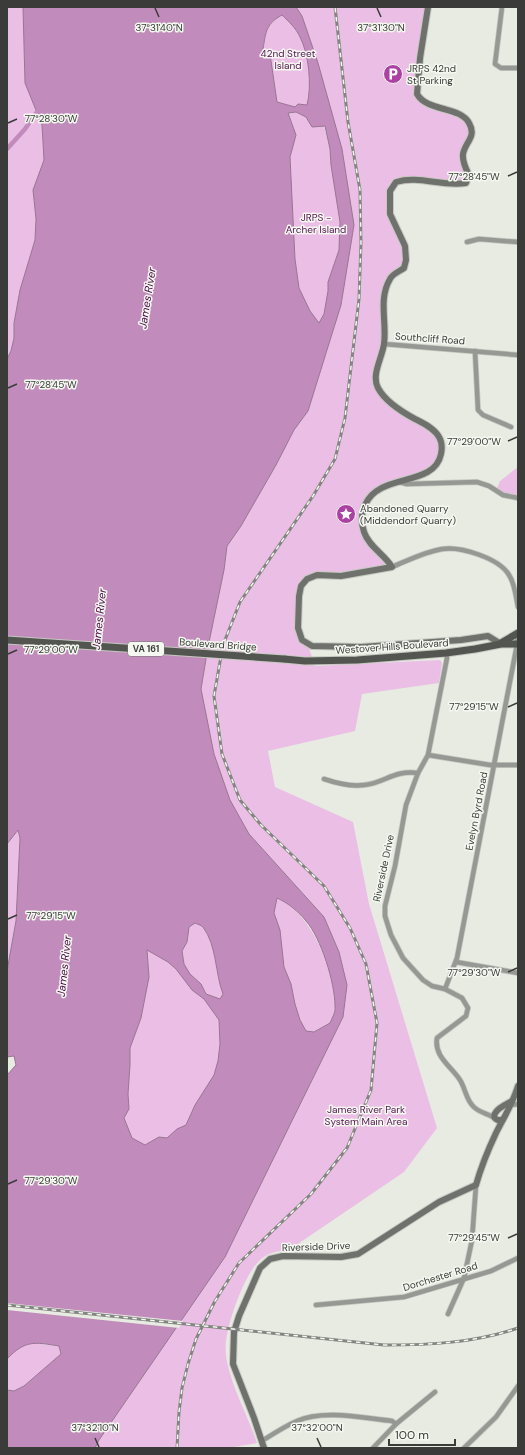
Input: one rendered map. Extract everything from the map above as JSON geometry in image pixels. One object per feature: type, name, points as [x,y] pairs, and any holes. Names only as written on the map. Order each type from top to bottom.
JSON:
[{"type":"main road","name":"Westover Hills Boulevard","points":[[501,644],[518,633]]},
{"type":"main road","name":"Boulevard Bridge","points":[[7,640],[284,659]]},
{"type":"main road","name":"Westover Hills Boulevard","points":[[284,659],[305,661],[358,660],[446,653],[501,644],[518,644]]},
{"type":"street","points":[[428,7],[420,58],[417,94],[424,103],[461,115],[469,121],[471,138],[463,154],[464,163],[469,175],[466,183],[456,185],[405,179],[396,182],[390,191],[390,214],[405,246],[406,260],[404,268],[390,277],[384,296],[384,344],[375,382],[384,396],[404,413],[431,428],[440,437],[442,448],[440,459],[434,469],[425,474],[398,481],[379,489],[370,497],[363,510],[362,518],[364,531],[369,542],[387,559],[392,567],[426,553],[452,548],[480,555],[501,566],[508,573],[512,582],[518,608]]},
{"type":"street","points":[[502,7],[495,64],[501,68],[518,68]]},
{"type":"street","points":[[468,242],[479,239],[518,242]]},
{"type":"street","name":"Southcliff Road","points":[[384,344],[518,355]]},
{"type":"street","name":"Southcliff Road","points":[[475,351],[478,410],[483,415],[511,427]]},
{"type":"street","points":[[398,481],[407,484],[477,482],[489,486],[503,495],[518,498]]},
{"type":"street","name":"Westover Hills Boulevard","points":[[392,567],[341,576],[317,575],[310,577],[305,581],[300,590],[298,628],[302,640],[308,645],[319,647],[368,647],[461,640],[488,636],[501,644]]},
{"type":"street","name":"Evelyn Byrd Road","points":[[445,990],[456,962],[518,644],[518,633]]},
{"type":"street","name":"Riverside Drive","points":[[446,653],[447,658],[428,755],[418,773],[406,805],[395,866],[385,906],[385,916],[391,935],[407,963],[423,980],[432,986],[462,998],[467,1005],[466,1016],[437,1038],[436,1045],[445,1064],[460,1081],[472,1105],[478,1111],[500,1119]]},
{"type":"street","points":[[428,755],[494,766],[518,766]]},
{"type":"street","points":[[324,779],[347,785],[365,785],[399,773],[418,773]]},
{"type":"street","points":[[456,962],[518,973]]},
{"type":"street","points":[[500,1119],[514,1103],[518,1086]]},
{"type":"street","points":[[487,1114],[514,1103]]},
{"type":"street","points":[[448,1314],[464,1278],[472,1240],[476,1185],[482,1165],[504,1111],[498,1110]]},
{"type":"street","points":[[498,1110],[494,1114],[500,1119]]},
{"type":"street","name":"Riverside Drive","points":[[264,1448],[233,1364],[234,1332],[260,1268],[270,1259],[283,1256],[341,1257],[358,1254],[439,1202],[476,1185]]},
{"type":"street","name":"Dorchester Road","points":[[316,1305],[404,1297],[491,1271],[518,1258]]},
{"type":"street","points":[[464,1448],[496,1417],[518,1386]]},
{"type":"street","points":[[373,1448],[396,1424],[435,1392]]},
{"type":"street","points":[[262,1441],[297,1421],[314,1416],[327,1415],[392,1422],[396,1424]]},
{"type":"green space","points":[[7,7],[23,7],[25,83],[42,125],[44,160],[33,190],[36,219],[35,240],[20,290],[14,323],[14,338],[11,351],[7,359]]},
{"type":"green space","name":"James River Park System Main Area","points":[[296,7],[428,7],[419,98],[461,115],[471,128],[463,154],[469,175],[466,183],[396,182],[390,191],[390,214],[405,246],[404,268],[390,277],[384,296],[384,344],[376,377],[384,396],[431,428],[442,448],[434,469],[390,484],[366,503],[364,531],[392,567],[380,570],[321,575],[303,584],[298,628],[308,645],[315,666],[440,660],[442,663],[439,683],[362,694],[355,731],[268,751],[275,787],[353,822],[369,904],[437,1128],[404,1172],[289,1250],[274,1252],[263,1257],[248,1276],[230,1321],[226,1341],[226,1352],[227,1362],[233,1383],[257,1443],[228,1448],[95,1448],[225,1257],[343,1017],[339,952],[324,917],[249,834],[230,800],[214,754],[201,689],[224,570],[227,546],[241,526],[294,430],[308,411],[341,305],[354,225],[342,149],[302,16]]},
{"type":"green space","name":"42nd Street Island","points":[[282,15],[292,25],[300,37],[306,52],[309,70],[309,97],[307,105],[295,107],[277,102],[270,54],[263,49],[265,37],[270,25]]},
{"type":"green space","name":"JRPS - Archer Island","points":[[296,112],[324,126],[330,149],[340,222],[339,250],[328,282],[324,314],[319,323],[310,311],[299,288],[295,259],[290,186],[290,157],[296,135],[288,113]]},
{"type":"green space","points":[[518,467],[518,499],[496,491],[500,481]]},
{"type":"green space","points":[[18,830],[20,838],[16,921],[7,971],[7,844]]},
{"type":"green space","points":[[277,898],[290,905],[301,916],[310,929],[319,944],[330,976],[334,992],[334,1013],[330,1023],[314,1032],[306,1031],[300,1020],[291,984],[284,967],[274,913]]},
{"type":"green space","points":[[195,923],[203,927],[208,934],[211,943],[223,994],[220,999],[206,994],[201,984],[190,974],[184,964],[182,951],[187,942],[188,927]]},
{"type":"green space","points":[[147,950],[168,962],[176,969],[192,990],[204,999],[219,1020],[220,1044],[218,1061],[214,1075],[195,1105],[186,1125],[177,1129],[167,1138],[159,1137],[145,1145],[131,1138],[124,1118],[129,1109],[128,1094],[130,1048],[141,1018],[149,977]]},
{"type":"green space","points":[[30,1343],[59,1346],[61,1354],[24,1386],[14,1391],[7,1390],[7,1359],[17,1348]]},
{"type":"water","name":"James River","points":[[23,7],[296,7],[302,16],[318,63],[342,149],[354,225],[341,305],[308,411],[294,430],[241,526],[227,546],[224,570],[201,689],[214,754],[230,800],[249,834],[324,917],[339,952],[347,985],[343,1017],[225,1257],[95,1448],[7,1448],[7,1390],[14,1391],[24,1386],[61,1354],[59,1346],[36,1343],[19,1348],[7,1359],[7,1075],[16,1065],[14,1056],[7,1057],[7,971],[16,921],[20,838],[18,830],[7,844],[7,359],[11,351],[14,338],[14,323],[20,290],[35,240],[36,219],[33,190],[44,160],[42,125],[25,83]],"holes":[[[282,15],[292,25],[300,37],[306,52],[309,70],[309,97],[307,105],[298,104],[295,107],[277,102],[270,54],[263,49],[268,29],[277,18]],[[296,112],[306,117],[312,127],[325,126],[330,149],[340,222],[339,250],[328,282],[324,314],[319,323],[310,311],[299,288],[295,259],[290,157],[296,135],[288,113]],[[277,898],[285,902],[300,914],[312,929],[322,949],[333,985],[335,1010],[330,1023],[314,1032],[306,1031],[300,1020],[291,984],[284,967],[280,930],[274,913]],[[195,923],[203,927],[208,934],[223,994],[220,999],[206,994],[201,984],[190,974],[184,964],[182,951],[187,942],[189,927]],[[147,950],[168,962],[176,969],[192,990],[204,999],[219,1020],[220,1044],[218,1061],[214,1075],[195,1105],[186,1125],[177,1129],[167,1138],[159,1137],[145,1145],[132,1138],[124,1118],[129,1109],[128,1094],[130,1048],[141,1018],[149,977]]]},
{"type":"pier","points":[[7,1303],[183,1321],[179,1328],[7,1310]]},
{"type":"waterway","points":[[7,149],[25,129],[37,112]]},
{"type":"railway","points":[[177,1448],[182,1388],[188,1364],[196,1339],[215,1301],[239,1263],[311,1194],[347,1148],[371,1090],[377,1023],[366,964],[350,928],[324,886],[261,825],[240,800],[222,754],[214,696],[223,645],[240,602],[313,496],[335,459],[345,418],[359,299],[361,243],[360,190],[348,122],[335,7]]},
{"type":"railway","points":[[7,1305],[384,1345],[468,1340],[518,1328]]},
{"type":"place","name":"JRPS 42nd St Parking","points":[[393,74]]},
{"type":"place","name":"Abandoned Quarry (Middendorf Quarry)","points":[[346,514]]}]
